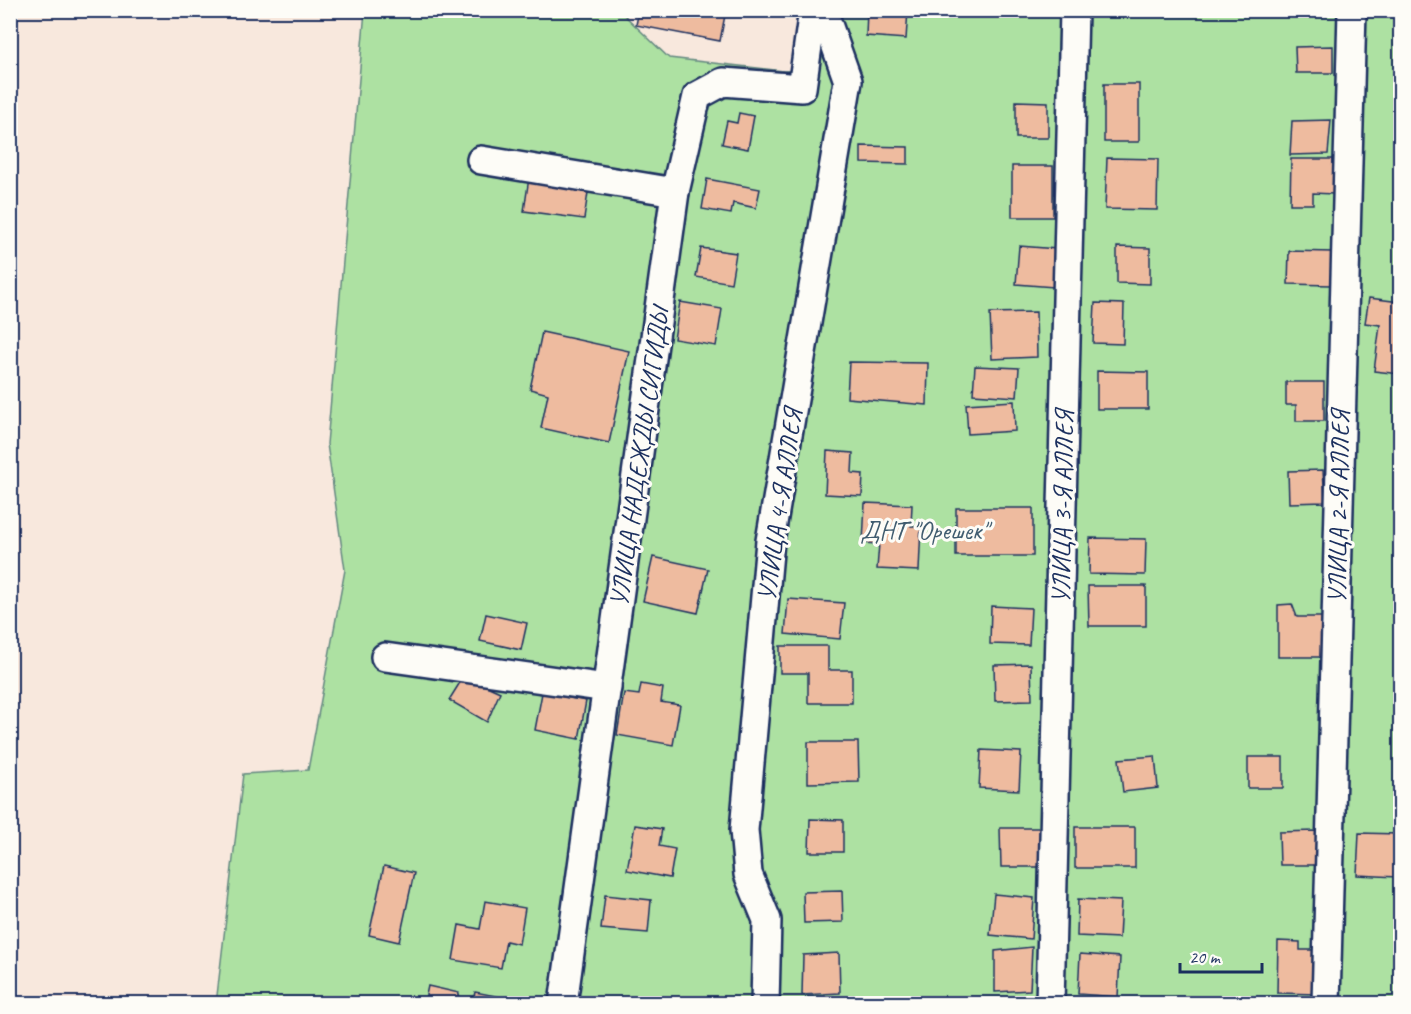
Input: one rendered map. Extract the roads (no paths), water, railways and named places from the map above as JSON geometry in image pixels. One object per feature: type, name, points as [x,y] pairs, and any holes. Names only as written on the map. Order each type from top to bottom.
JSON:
[{"type":"street","name":"УЛИЦА НАДЕЖДЫ СИГИДЫ","points":[[563,1004],[675,192],[697,96],[723,82],[801,88],[813,10]]},
{"type":"street","name":"УЛИЦА 4-Я АЛЛЕЯ","points":[[765,1004],[767,920],[748,874],[744,830],[770,541],[848,81],[823,10]]},
{"type":"street","name":"УЛИЦА 3-Я АЛЛЕЯ","points":[[1050,1004],[1074,10]]},
{"type":"street","name":"УЛИЦА 2-Я АЛЛЕЯ","points":[[1326,1004],[1352,10]]},
{"type":"street","points":[[481,160],[675,192]]},
{"type":"street","points":[[386,657],[607,688]]},
{"type":"park label","name":"ДНТ \"Орешек\"","points":[[924,530]]}]
